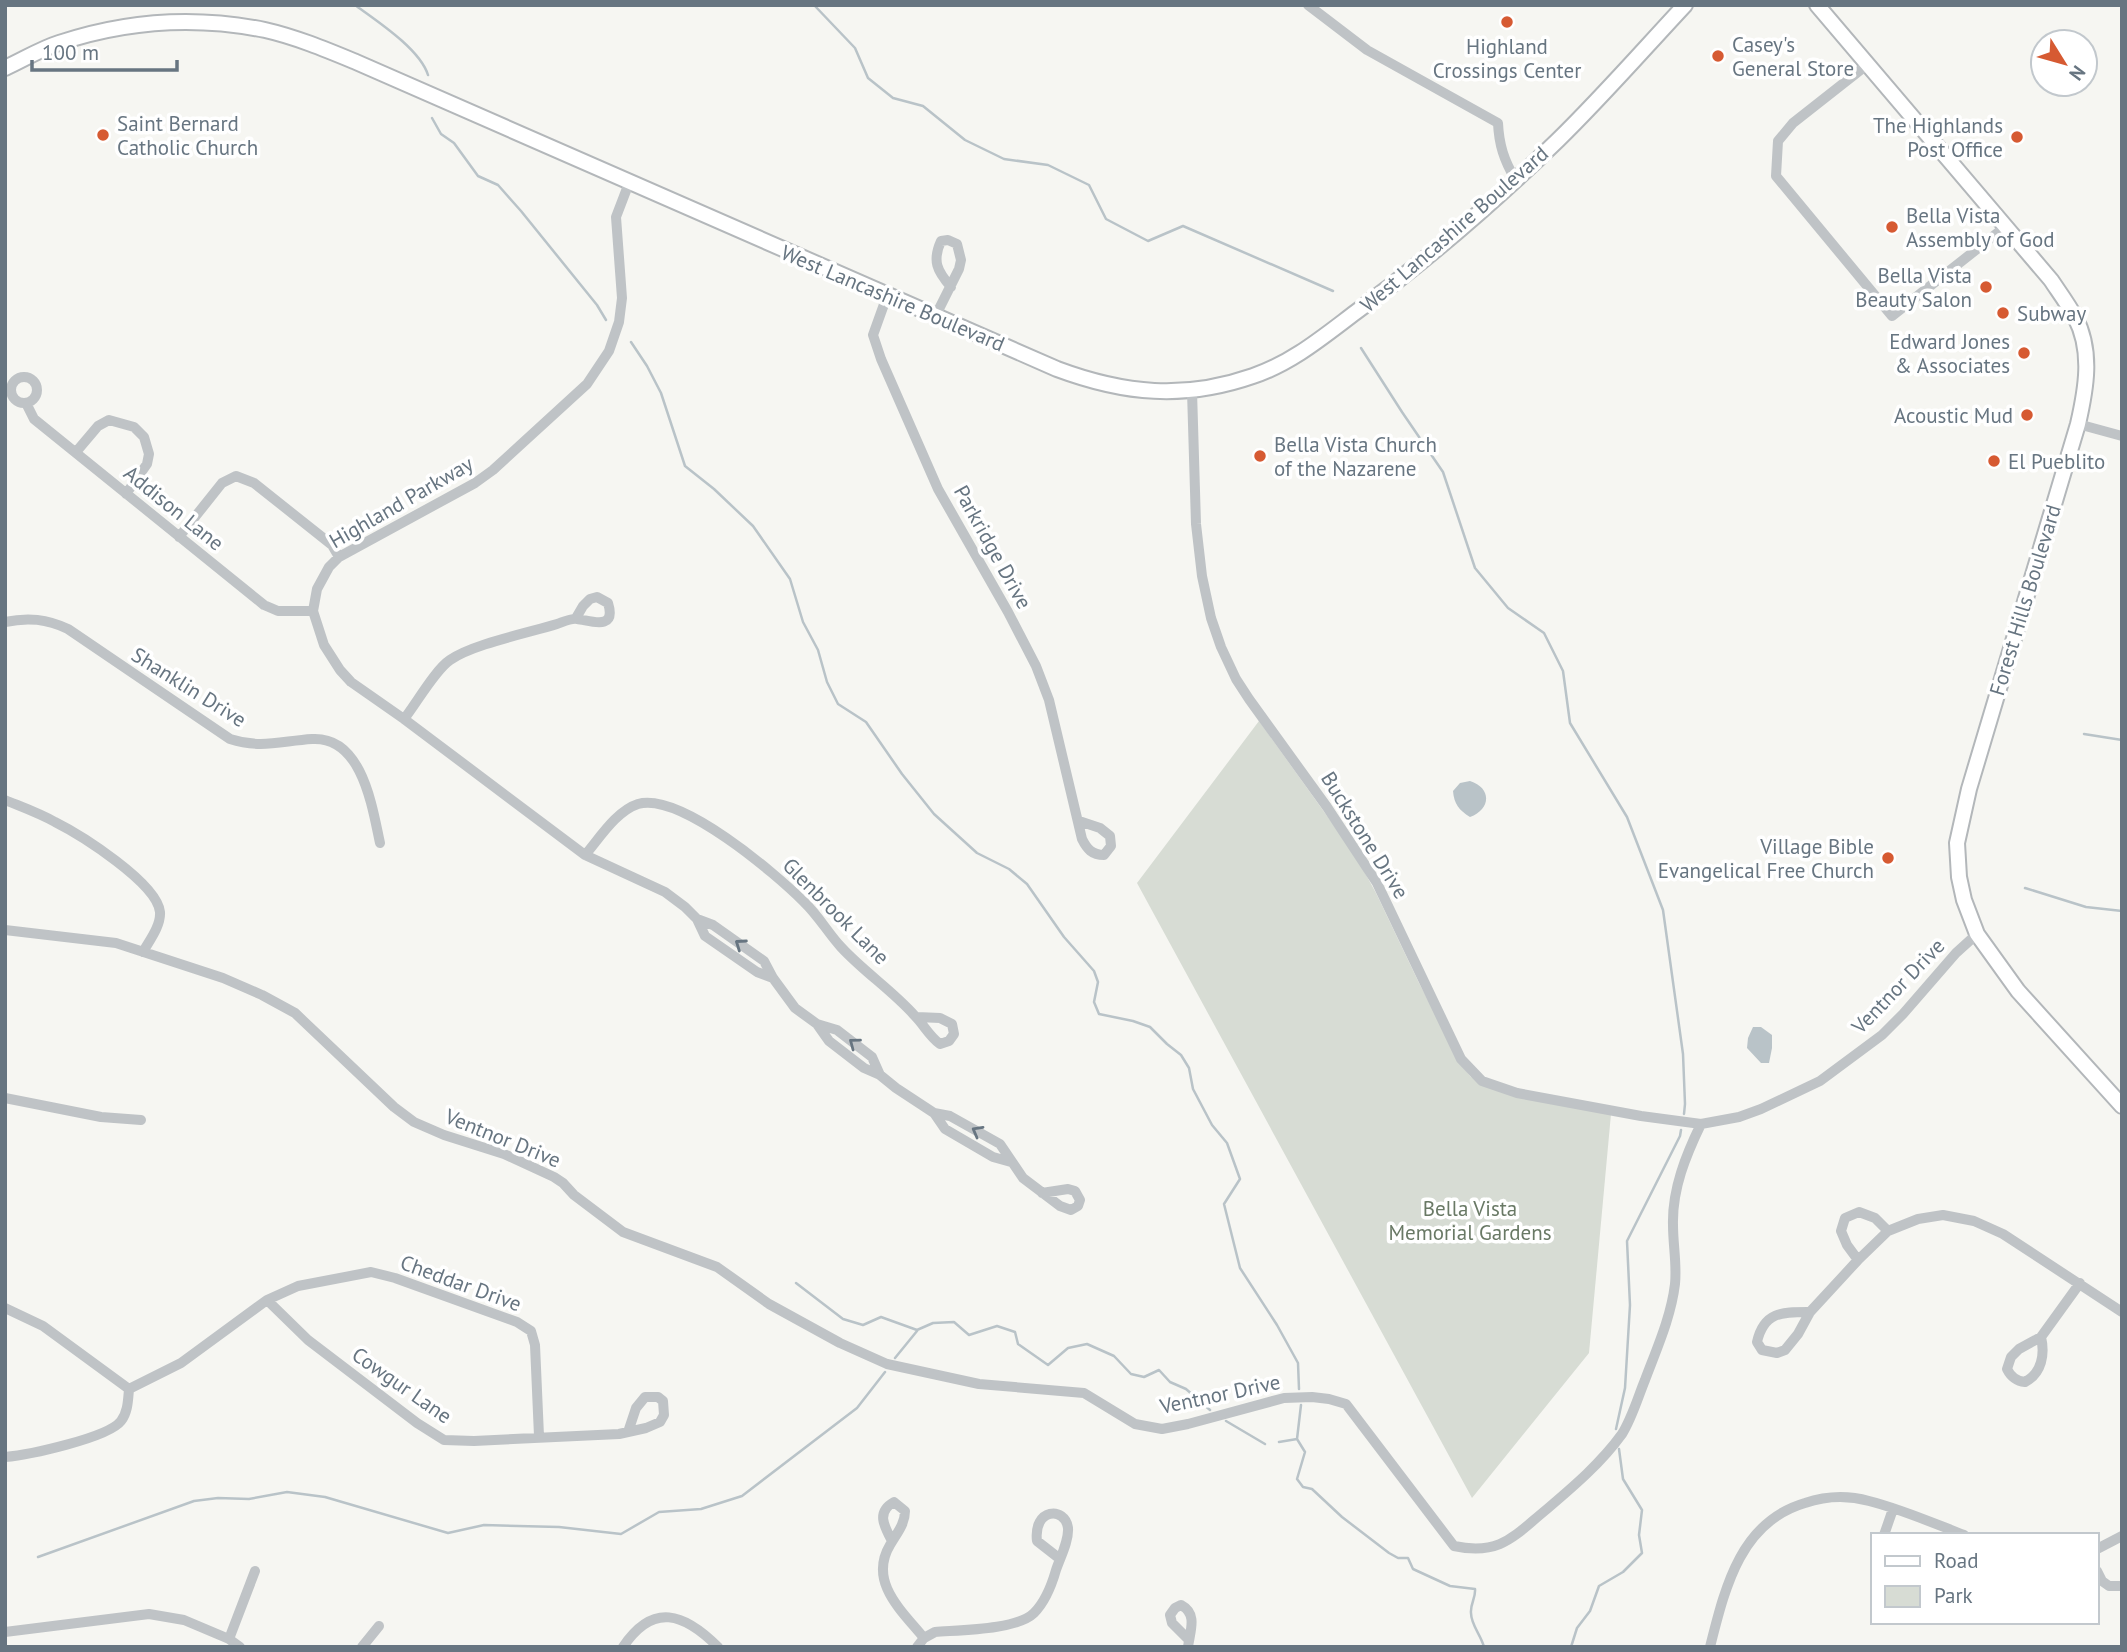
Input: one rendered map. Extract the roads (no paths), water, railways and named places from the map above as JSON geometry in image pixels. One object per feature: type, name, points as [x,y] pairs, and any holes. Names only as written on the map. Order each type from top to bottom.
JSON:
[{"type":"main road","name":"West Lancashire Boulevard","points":[[5,68],[56,44],[108,29],[173,22],[213,22],[266,30],[356,62],[1057,369],[1091,381],[1133,390],[1192,391],[1252,377],[1284,364],[1390,288],[1558,140],[1685,5]]},
{"type":"main road","name":"Forest Hills Boulevard","points":[[1818,5],[2051,279],[2075,317],[2084,342],[2087,370],[2083,401],[1969,789],[1957,843],[1959,877],[1964,900],[1977,934],[2018,991],[2122,1106]]},
{"type":"street","points":[[1308,5],[1367,50],[1498,123],[1504,161],[1515,179]]},
{"type":"street","points":[[1868,64],[1793,123],[1778,141],[1776,176],[1892,316],[2005,227]]},
{"type":"street","name":"Highland Parkway","points":[[313,611],[317,589],[329,567],[340,557],[475,483],[493,470],[587,384],[609,351],[618,322],[622,298],[616,217],[629,183]]},
{"type":"street","points":[[935,317],[951,287]]},
{"type":"street","name":"Parkridge Drive","points":[[887,296],[873,335],[881,359],[938,489],[1036,667],[1049,700],[1079,821]]},
{"type":"street","name":"Buckstone Drive","points":[[1192,391],[1196,524],[1210,618],[1221,647],[1249,699],[1327,807],[1377,883],[1461,1059],[1482,1081],[1517,1093],[1701,1124]]},
{"type":"street","name":"Addison Lane","points":[[26,403],[34,419],[264,605],[278,611],[313,611]]},
{"type":"street","points":[[76,453],[98,426],[109,420],[134,427],[144,437],[149,454],[147,464],[126,494]]},
{"type":"street","points":[[2077,424],[2122,436]]},
{"type":"street","points":[[179,537],[222,483],[236,476],[254,482],[332,545],[340,557]]},
{"type":"street","points":[[313,611],[324,645],[351,682],[585,855],[665,892],[697,919],[713,925],[764,961],[773,978],[796,1008],[817,1024],[829,1041],[864,1068],[880,1075],[934,1113],[945,1129],[993,1157],[1011,1162],[1024,1178],[1042,1193]]},
{"type":"street","points":[[404,719],[449,660],[475,649],[576,618]]},
{"type":"street","name":"Shanklin Drive","points":[[5,622],[20,619],[45,620],[68,629],[230,740],[258,746],[312,739],[334,742],[346,752],[366,785],[380,843]]},
{"type":"street","points":[[5,800],[36,812],[74,832],[125,869],[153,896],[157,903],[159,919],[143,952]]},
{"type":"street","name":"Glenbrook Lane","points":[[585,855],[620,815],[638,804],[655,803],[706,823],[805,902],[842,947],[917,1017]]},
{"type":"street","name":"Ventnor Drive","points":[[5,930],[116,943],[223,978],[262,995],[295,1013],[394,1107],[414,1122],[444,1135],[505,1154],[554,1177],[623,1232],[716,1267],[769,1304],[839,1343],[887,1364],[979,1384],[1084,1393],[1135,1424],[1163,1429],[1284,1398],[1312,1397],[1346,1404],[1454,1546],[1473,1550],[1499,1546],[1523,1529],[1603,1458],[1624,1431],[1670,1313],[1675,1282],[1673,1224],[1676,1194],[1683,1161],[1701,1124],[1739,1117],[1761,1109],[1821,1081],[1846,1064],[1896,1021],[1956,953],[1977,934]]},
{"type":"street","points":[[5,1098],[101,1116],[141,1120]]},
{"type":"street","points":[[1858,1259],[1847,1245],[1841,1231],[1845,1217],[1859,1212],[1875,1218],[1888,1231]]},
{"type":"street","points":[[1810,1312],[1772,1316],[1759,1331],[1757,1342],[1762,1350],[1777,1353],[1786,1350],[1810,1312],[1858,1259],[1888,1231],[1918,1219],[1943,1215],[1974,1221],[2003,1234],[2122,1312]]},
{"type":"street","name":"Cheddar Drive","points":[[129,1389],[181,1363],[267,1300],[298,1286],[370,1272],[395,1278],[517,1322],[531,1331],[535,1345],[539,1436]]},
{"type":"street","points":[[2041,1337],[2080,1283]]},
{"type":"street","name":"Cowgur Lane","points":[[267,1300],[308,1340],[417,1423],[444,1440],[474,1441],[539,1436]]},
{"type":"street","points":[[5,1308],[43,1326],[129,1389],[127,1410],[121,1421],[111,1430],[5,1457]]},
{"type":"street","points":[[539,1436],[628,1432]]},
{"type":"street","points":[[1710,1647],[1734,1569],[1749,1541],[1765,1523],[1783,1511],[1799,1504],[1837,1496],[1868,1500],[1959,1533]]},
{"type":"street","points":[[1885,1533],[1893,1509]]},
{"type":"street","points":[[1927,1533],[1931,1523]]},
{"type":"street","points":[[2099,1548],[2122,1536]]},
{"type":"street","points":[[892,1541],[882,1557],[884,1581],[890,1596],[921,1642],[934,1632],[1014,1624],[1034,1614],[1046,1597],[1060,1559]]},
{"type":"street","points":[[229,1639],[254,1572]]},
{"type":"street","points":[[2099,1575],[2109,1587],[2122,1586]]},
{"type":"street","points":[[5,1632],[149,1614],[184,1620],[229,1639],[240,1647]]},
{"type":"street","points":[[623,1647],[633,1632],[652,1618],[679,1619],[702,1632],[718,1647]]},
{"type":"street","points":[[362,1647],[379,1626]]},
{"type":"waterway","points":[[355,5],[407,46],[428,75]]},
{"type":"waterway","points":[[814,5],[855,48],[868,78],[893,98],[923,106],[965,140],[1004,159],[1048,165],[1089,185],[1106,219],[1148,241],[1183,226],[1333,291]]},
{"type":"waterway","points":[[432,118],[441,134],[454,143],[478,176],[498,185],[521,211],[597,305],[606,320]]},
{"type":"waterway","points":[[631,342],[661,393],[685,466],[753,526],[790,579],[803,622],[818,650],[827,682],[838,704],[866,722],[934,814],[977,853],[1009,869],[1027,884],[1064,937],[1094,971],[1098,982],[1094,1002],[1099,1014],[1150,1027],[1181,1055],[1189,1068],[1193,1089],[1212,1125],[1227,1143],[1240,1179],[1224,1204],[1240,1268],[1298,1363],[1299,1389]]},
{"type":"waterway","points":[[1361,348],[1443,472],[1475,568],[1508,608],[1544,633],[1563,671],[1570,723],[1627,817],[1663,910],[1683,1054],[1684,1114]]},
{"type":"waterway","points":[[2084,734],[2122,740]]},
{"type":"waterway","points":[[2025,888],[2086,907],[2122,911]]},
{"type":"waterway","points":[[1616,1429],[1625,1388],[1630,1305],[1627,1241],[1681,1130]]},
{"type":"waterway","points":[[796,1283],[843,1319],[863,1325],[881,1317],[917,1330],[933,1323],[954,1322],[969,1335],[997,1326],[1015,1332],[1018,1344],[1048,1365],[1068,1348],[1087,1344],[1114,1356],[1131,1374],[1144,1377],[1159,1370],[1170,1382],[1186,1389],[1210,1410]]},
{"type":"waterway","points":[[895,1358],[917,1331]]},
{"type":"waterway","points":[[38,1557],[194,1501],[218,1498],[249,1499],[287,1492],[325,1497],[448,1533],[484,1525],[559,1527],[621,1534],[659,1512],[701,1509],[742,1496],[857,1408],[885,1372]]},
{"type":"waterway","points":[[1301,1405],[1297,1439],[1305,1452],[1297,1479],[1303,1487],[1312,1489],[1342,1517],[1389,1553],[1398,1558],[1408,1558],[1413,1569],[1450,1586],[1475,1589],[1471,1617],[1484,1647]]},
{"type":"waterway","points":[[1226,1421],[1265,1444]]},
{"type":"waterway","points":[[1279,1442],[1297,1439]]},
{"type":"waterway","points":[[1571,1647],[1577,1628],[1590,1611],[1599,1586],[1623,1572],[1642,1553],[1639,1535],[1642,1510],[1623,1479],[1619,1449]]},
{"type":"place","name":"Highland Crossings Center","points":[[1507,22]]},
{"type":"place","name":"Casey's General Store","points":[[1718,56]]},
{"type":"place","name":"Saint Bernard Catholic Church","points":[[103,135]]},
{"type":"place","name":"The Highlands Post Office","points":[[2017,137]]},
{"type":"place","name":"Bella Vista Assembly of God","points":[[1892,227]]},
{"type":"place","name":"Bella Vista Beauty Salon","points":[[1986,287]]},
{"type":"place","name":"Subway","points":[[2003,313]]},
{"type":"place","name":"Edward Jones & Associates","points":[[2024,353]]},
{"type":"place","name":"Acoustic Mud","points":[[2027,415]]},
{"type":"place","name":"Bella Vista Church of the Nazarene","points":[[1260,456]]},
{"type":"place","name":"El Pueblito","points":[[1994,461]]},
{"type":"place","name":"Village Bible Evangelical Free Church","points":[[1888,858]]},
{"type":"park label","name":"Bella Vista Memorial Gardens","points":[[1470,1220]]}]
